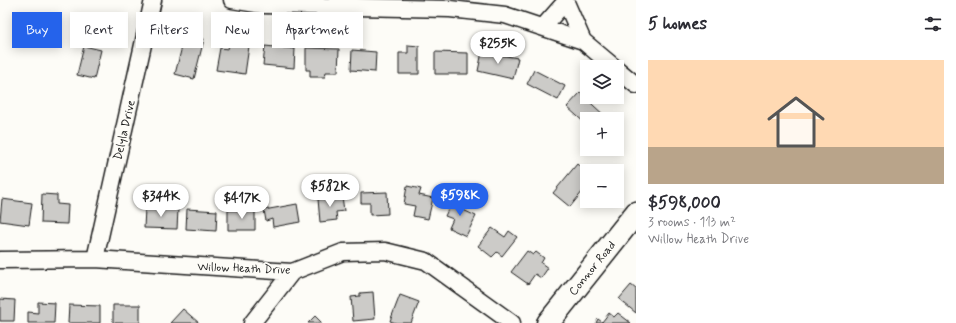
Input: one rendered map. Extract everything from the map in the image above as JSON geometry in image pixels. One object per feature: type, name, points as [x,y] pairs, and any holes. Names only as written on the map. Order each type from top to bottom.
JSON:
[{"type":"main road","name":"Connor Road","points":[[548,323],[636,213]]},
{"type":"street","name":"Delyla Drive","points":[[95,260],[152,0]]},
{"type":"street","points":[[232,0],[262,5],[450,9],[506,15],[583,41],[606,60]]},
{"type":"street","points":[[543,28],[565,1],[583,41]]},
{"type":"street","points":[[624,75],[636,85]]},
{"type":"street","name":"Willow Heath Drive","points":[[0,260],[95,260],[292,272],[343,252],[385,251],[426,261],[512,323]]},
{"type":"street","points":[[252,323],[292,272]]},
{"type":"building","points":[[408,45],[419,46],[419,74],[399,74],[399,53],[408,53]]},
{"type":"building","points":[[265,46],[272,47],[272,48],[295,49],[294,68],[263,65]]},
{"type":"building","points":[[84,48],[101,50],[94,79],[77,75]]},
{"type":"building","points":[[182,48],[202,48],[194,79],[175,74]]},
{"type":"building","points":[[220,48],[249,48],[245,74],[216,70]]},
{"type":"building","points":[[306,48],[339,49],[338,72],[326,72],[325,77],[310,77],[310,70],[306,70]]},
{"type":"building","points":[[352,50],[376,52],[375,72],[351,70]]},
{"type":"building","points":[[435,52],[468,53],[468,74],[435,74]]},
{"type":"building","points":[[482,52],[518,58],[513,79],[478,71]]},
{"type":"building","points":[[534,70],[565,86],[558,100],[527,84]]},
{"type":"building","points":[[580,93],[580,104],[592,104],[601,112],[580,112],[580,119],[567,107]]},
{"type":"building","points":[[577,164],[580,167],[580,195],[570,207],[553,193]]},
{"type":"building","points":[[407,186],[421,189],[419,195],[433,198],[428,219],[413,216],[415,206],[404,204]]},
{"type":"building","points":[[387,192],[388,214],[370,215],[370,203],[361,203],[361,193]]},
{"type":"building","points":[[42,194],[57,195],[57,204],[68,205],[67,224],[41,223]]},
{"type":"building","points":[[342,196],[344,211],[336,212],[337,220],[320,222],[318,199]]},
{"type":"building","points":[[454,197],[464,202],[461,209],[476,216],[466,236],[449,228],[453,219],[445,216]]},
{"type":"building","points":[[2,199],[32,203],[29,225],[0,221]]},
{"type":"building","points":[[297,204],[300,222],[273,227],[272,219],[266,221],[264,210]]},
{"type":"building","points":[[145,208],[178,209],[177,229],[144,228]]},
{"type":"building","points":[[187,209],[217,211],[216,231],[186,229]]},
{"type":"building","points":[[228,210],[255,210],[255,230],[228,230]]},
{"type":"building","points":[[492,228],[505,237],[509,231],[517,237],[502,256],[497,252],[492,257],[478,246]]},
{"type":"building","points":[[527,251],[533,255],[536,252],[544,258],[541,263],[548,268],[541,278],[535,274],[528,284],[511,272]]},
{"type":"building","points":[[631,285],[636,289],[636,313],[619,299]]},
{"type":"building","points":[[373,292],[375,319],[353,321],[351,297],[360,296],[360,293]]},
{"type":"building","points":[[400,295],[419,302],[411,323],[396,323],[390,321]]},
{"type":"building","points":[[0,299],[15,300],[14,321],[0,321]]},
{"type":"building","points":[[38,302],[55,303],[54,323],[28,323],[28,312],[38,313]]},
{"type":"building","points":[[69,305],[100,306],[100,323],[68,323]]},
{"type":"building","points":[[113,305],[140,305],[140,323],[113,323]]},
{"type":"building","points":[[183,309],[199,323],[170,323]]},
{"type":"building","points":[[609,313],[614,317],[618,313],[631,323],[596,323],[598,319],[602,322]]},
{"type":"building","points":[[315,316],[322,323],[308,323]]}]
